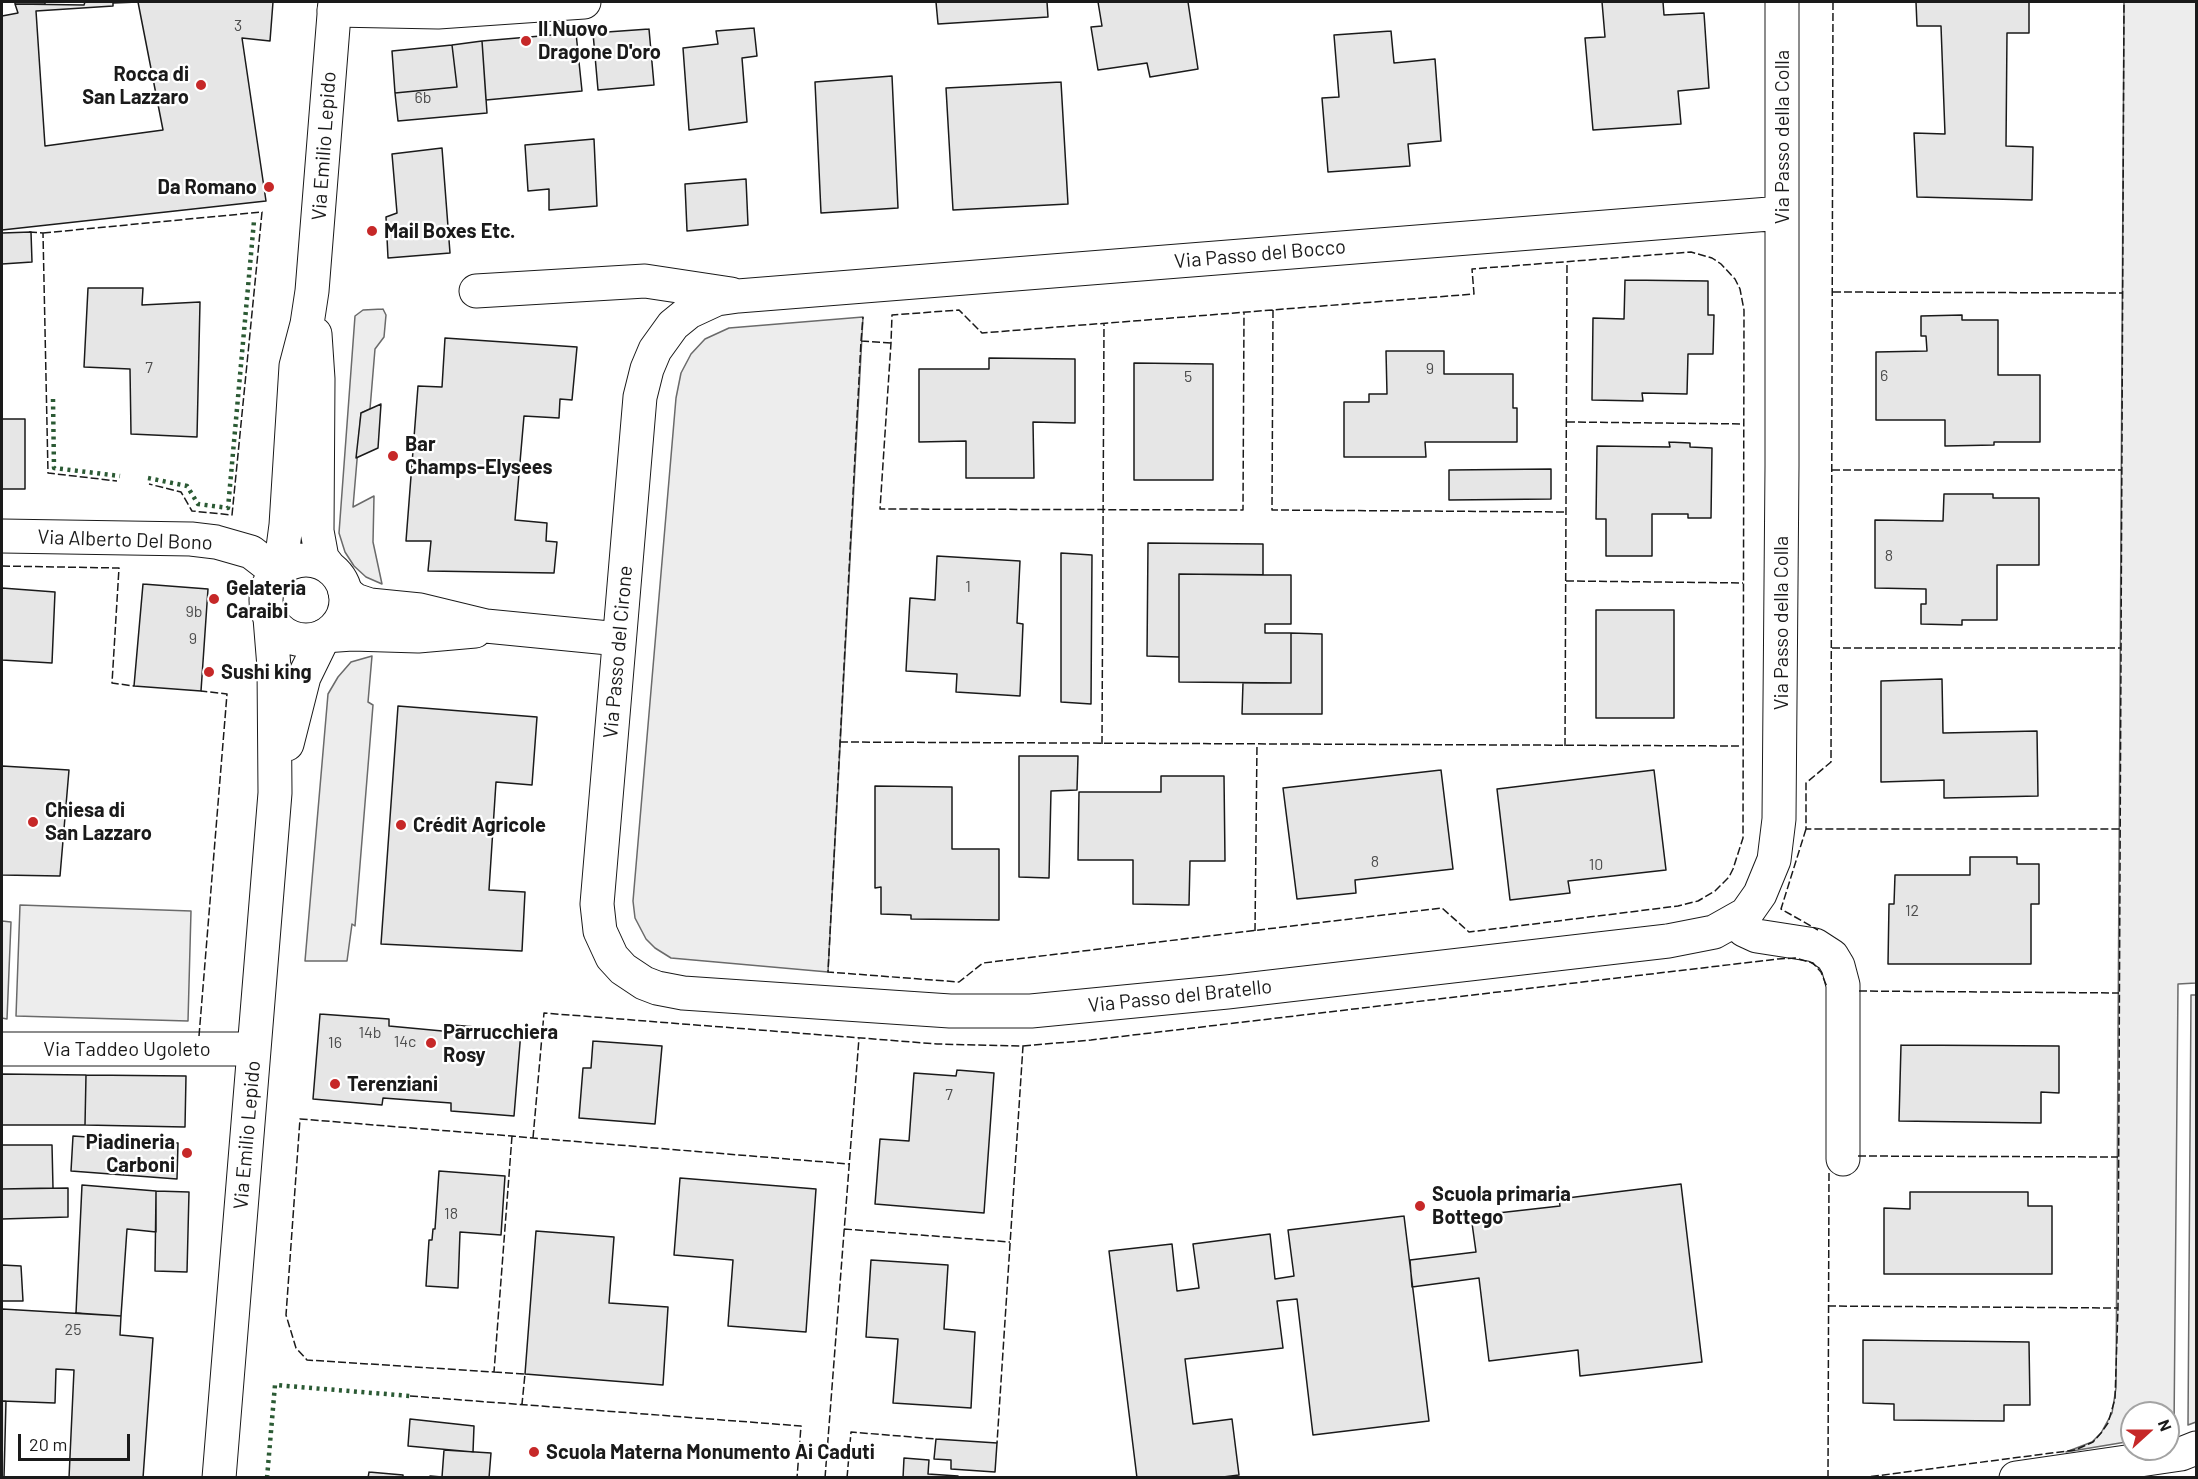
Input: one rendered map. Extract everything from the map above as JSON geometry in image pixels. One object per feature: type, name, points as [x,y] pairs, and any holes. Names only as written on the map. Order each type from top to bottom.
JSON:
[{"type":"street","points":[[335,6],[438,12],[584,2]]},
{"type":"street","name":"Via Passo della Colla","points":[[1736,921],[1755,904],[1766,884],[1779,834],[1782,2]]},
{"type":"street","name":"Via Emilio Lepido","points":[[219,1478],[275,793],[274,667],[266,594],[277,572],[283,551],[296,366],[307,324],[312,291],[335,6]]},
{"type":"street","name":"Via Passo del Bocco","points":[[666,333],[680,318],[699,306],[717,299],[738,296],[1782,213]]},
{"type":"street","name":"Via Passo del Bocco","points":[[477,291],[645,281],[738,296]]},
{"type":"street","name":"Via Emilio Lepido","points":[[275,793],[304,677],[324,636],[336,628],[346,608],[337,579],[322,558],[317,531],[318,368],[312,291]]},
{"type":"street","name":"Via Passo del Cirone","points":[[623,969],[612,957],[603,938],[597,918],[597,903],[640,397],[650,359],[666,333]]},
{"type":"street","name":"Via Alberto Del Bono","points":[[2,536],[141,537],[199,540],[251,552],[277,572]]},
{"type":"street","points":[[277,572],[296,561],[308,559],[319,561],[355,600],[370,605],[420,610],[486,626],[619,639]]},
{"type":"street","points":[[270,618],[277,628],[293,638],[312,640],[324,636],[352,634],[425,636],[513,629]]},
{"type":"street","points":[[1736,921],[1744,930],[1757,936],[1815,945],[1832,956],[1838,966],[1843,985],[1843,1159]]},
{"type":"street","name":"Via Passo del Bratello","points":[[623,969],[644,983],[683,993],[960,1011],[1031,1011],[1227,992],[1674,941],[1714,932],[1736,921]]},
{"type":"street","name":"Via Taddeo Ugoleto","points":[[2,1049],[253,1049]]},
{"type":"street","points":[[2016,1478],[2181,1454],[2196,1448]]},
{"type":"shaded area","points":[[2124,2],[2196,2],[2196,983],[2178,984],[2174,1401],[2120,1401],[2120,1443],[2066,1452],[2092,1442],[2101,1433],[2112,1413],[2116,1388]]},
{"type":"shaded area","points":[[383,309],[386,315],[384,337],[375,349],[370,409],[361,413],[353,507],[374,496],[373,542],[382,584],[366,577],[354,566],[345,552],[339,533],[355,316],[363,310]]},
{"type":"shaded area","points":[[863,317],[828,972],[671,958],[646,939],[635,918],[633,901],[676,398],[681,373],[691,354],[705,339],[729,328]]},
{"type":"shaded area","points":[[372,656],[368,702],[373,705],[355,926],[352,924],[347,961],[305,961],[328,694],[338,677],[351,662]]},
{"type":"shaded area","points":[[20,905],[191,911],[188,1021],[16,1016]]},
{"type":"shaded area","points":[[2,921],[11,922],[7,1019],[2,1018]]},
{"type":"shaded area","points":[[2191,995],[2196,995],[2196,1422],[2188,1425]]},
{"type":"building","points":[[15,2],[45,2],[45,4],[15,4]]},
{"type":"building","name":"Rocca di San Lazzaro","points":[[85,2],[138,2],[273,2],[270,41],[242,38],[266,201],[2,230],[2,16],[18,13],[15,4],[84,5]],"holes":[[[138,2],[163,130],[45,146],[36,11]]]},
{"type":"building","points":[[936,2],[1047,2],[1048,17],[938,24]]},
{"type":"building","points":[[1098,2],[1188,2],[1198,69],[1150,77],[1147,63],[1098,70],[1091,27],[1102,26]]},
{"type":"building","points":[[1602,2],[1663,2],[1664,15],[1704,13],[1709,88],[1678,91],[1681,124],[1593,130],[1585,38],[1605,37]]},
{"type":"building","points":[[1916,2],[2029,2],[2029,33],[2007,33],[2006,146],[2033,147],[2032,200],[1917,197],[1914,133],[1945,134],[1941,26],[1917,26]]},
{"type":"building","points":[[754,28],[757,56],[742,58],[747,122],[689,130],[683,48],[718,44],[716,31]]},
{"type":"building","points":[[649,29],[654,85],[598,90],[593,33]]},
{"type":"building","points":[[1391,31],[1394,63],[1435,59],[1441,141],[1408,144],[1410,166],[1328,172],[1322,98],[1339,97],[1334,35]]},
{"type":"building","points":[[576,33],[582,91],[486,100],[482,41]]},
{"type":"building","points":[[482,41],[487,113],[398,121],[395,93],[457,87],[452,45]]},
{"type":"building","points":[[452,45],[457,87],[395,93],[392,51]]},
{"type":"building","points":[[892,76],[898,208],[821,213],[815,82]]},
{"type":"building","points":[[1061,82],[1068,204],[953,210],[946,88]]},
{"type":"building","points":[[594,139],[597,206],[549,210],[549,189],[528,191],[525,145]]},
{"type":"building","points":[[442,148],[450,253],[388,258],[386,217],[397,213],[392,154]]},
{"type":"building","points":[[746,179],[748,225],[687,231],[685,184]]},
{"type":"building","points":[[31,232],[32,262],[2,264],[2,233]]},
{"type":"building","points":[[1625,280],[1708,281],[1708,315],[1714,315],[1713,354],[1688,354],[1687,394],[1642,393],[1643,401],[1592,400],[1593,318],[1624,319]]},
{"type":"building","points":[[88,288],[143,288],[142,305],[200,302],[197,437],[131,434],[130,369],[84,367]]},
{"type":"building","points":[[1962,315],[1962,320],[1998,320],[1998,375],[2040,375],[2040,442],[1994,442],[1994,445],[1945,446],[1945,420],[1876,420],[1876,352],[1927,351],[1926,336],[1921,336],[1921,316]]},
{"type":"building","points":[[445,338],[577,347],[572,400],[560,399],[559,418],[524,416],[515,520],[547,523],[546,541],[557,542],[554,573],[428,571],[431,541],[406,541],[418,386],[442,387]]},
{"type":"building","points":[[1386,351],[1444,351],[1444,374],[1513,374],[1513,408],[1517,408],[1517,442],[1425,442],[1426,457],[1344,457],[1344,402],[1369,402],[1369,394],[1387,394]]},
{"type":"building","points":[[989,358],[1075,359],[1075,423],[1033,422],[1034,478],[966,478],[966,441],[919,442],[919,369],[989,369]]},
{"type":"building","points":[[1134,363],[1213,364],[1213,480],[1134,480]]},
{"type":"building","points":[[381,404],[378,448],[356,458],[361,413]]},
{"type":"building","points":[[2,419],[25,419],[25,489],[2,489]]},
{"type":"building","points":[[1669,442],[1690,443],[1690,447],[1712,448],[1711,518],[1688,518],[1688,514],[1652,514],[1652,556],[1606,556],[1606,519],[1596,519],[1597,446],[1670,447]]},
{"type":"building","points":[[1551,469],[1551,499],[1449,500],[1449,470]]},
{"type":"building","points":[[1944,494],[1993,494],[1993,498],[2039,498],[2039,565],[1997,565],[1997,620],[1962,620],[1962,625],[1921,624],[1921,604],[1926,604],[1926,589],[1875,588],[1875,520],[1943,521]]},
{"type":"building","points":[[1148,543],[1263,544],[1263,575],[1179,574],[1179,657],[1147,656]]},
{"type":"building","points":[[1061,553],[1092,555],[1091,704],[1061,702]]},
{"type":"building","points":[[937,556],[1020,561],[1017,623],[1023,624],[1020,696],[956,692],[957,674],[906,671],[910,598],[935,600]]},
{"type":"building","points":[[1179,574],[1291,575],[1291,624],[1265,624],[1265,633],[1291,633],[1291,683],[1179,682]]},
{"type":"building","points":[[143,584],[208,589],[201,691],[134,686]]},
{"type":"building","points":[[2,588],[55,592],[52,663],[2,660]]},
{"type":"building","points":[[1596,610],[1674,610],[1674,718],[1596,718]]},
{"type":"building","points":[[1291,633],[1322,634],[1322,714],[1242,714],[1243,683],[1291,683]]},
{"type":"building","points":[[1942,679],[1943,733],[2037,731],[2038,796],[1944,798],[1944,780],[1881,782],[1881,681]]},
{"type":"building","points":[[398,706],[537,717],[532,785],[496,782],[489,890],[525,892],[522,951],[381,944]]},
{"type":"building","points":[[1019,756],[1078,756],[1077,790],[1051,791],[1049,878],[1019,877]]},
{"type":"building","name":"Chiesa di San Lazzaro","points":[[2,766],[69,770],[60,876],[2,875]]},
{"type":"building","points":[[1441,770],[1453,869],[1355,880],[1356,893],[1297,899],[1283,788]]},
{"type":"building","points":[[1654,770],[1666,870],[1568,881],[1570,893],[1510,900],[1497,789]]},
{"type":"building","points":[[1161,776],[1224,776],[1225,861],[1190,861],[1189,905],[1133,904],[1133,860],[1078,860],[1079,792],[1161,792]]},
{"type":"building","points":[[875,786],[952,787],[952,849],[999,849],[999,920],[911,919],[911,915],[881,914],[881,887],[875,888]]},
{"type":"building","points":[[1970,857],[2017,857],[2017,864],[2039,864],[2039,904],[2031,904],[2031,964],[1888,964],[1889,904],[1894,904],[1895,875],[1970,875]]},
{"type":"building","points":[[320,1014],[389,1019],[389,1026],[453,1032],[453,1025],[521,1031],[514,1116],[451,1111],[451,1103],[383,1098],[382,1105],[313,1099]]},
{"type":"building","points":[[593,1041],[662,1046],[655,1124],[579,1118],[583,1068],[591,1068]]},
{"type":"building","points":[[1901,1045],[2059,1046],[2059,1093],[2041,1092],[2041,1123],[1899,1121]]},
{"type":"building","points":[[957,1070],[994,1073],[984,1213],[875,1204],[880,1139],[909,1141],[914,1073],[956,1076]]},
{"type":"building","points":[[2,1074],[86,1075],[85,1125],[2,1125]]},
{"type":"building","points":[[86,1075],[186,1076],[185,1127],[85,1125]]},
{"type":"building","points":[[73,1136],[178,1143],[177,1179],[71,1171]]},
{"type":"building","points":[[2,1145],[52,1145],[53,1188],[2,1189]]},
{"type":"building","points":[[439,1171],[505,1176],[501,1235],[460,1232],[458,1288],[426,1286],[429,1240],[432,1240],[433,1229],[435,1229]]},
{"type":"building","points":[[680,1178],[816,1189],[806,1332],[728,1326],[733,1260],[674,1255]]},
{"type":"building","points":[[1681,1184],[1702,1362],[1580,1376],[1578,1350],[1489,1361],[1479,1278],[1412,1287],[1410,1260],[1476,1252],[1471,1216],[1560,1206],[1559,1199]]},
{"type":"building","points":[[82,1185],[156,1191],[156,1232],[127,1229],[121,1316],[76,1313]]},
{"type":"building","points":[[68,1188],[68,1217],[2,1219],[2,1189]]},
{"type":"building","points":[[156,1191],[189,1192],[187,1272],[155,1271]]},
{"type":"building","points":[[1910,1192],[2028,1192],[2028,1206],[2052,1206],[2052,1274],[1884,1274],[1884,1208],[1910,1209]]},
{"type":"building","points":[[1404,1216],[1429,1421],[1313,1435],[1297,1299],[1277,1301],[1283,1348],[1185,1359],[1193,1424],[1232,1419],[1239,1475],[1215,1478],[1137,1478],[1109,1251],[1172,1244],[1177,1291],[1199,1288],[1193,1244],[1270,1234],[1275,1279],[1294,1276],[1288,1230]]},
{"type":"building","points":[[536,1231],[614,1237],[609,1303],[668,1307],[663,1385],[525,1374]]},
{"type":"building","points":[[871,1260],[948,1265],[944,1329],[975,1332],[971,1408],[893,1403],[898,1339],[866,1337]]},
{"type":"building","points":[[2,1265],[21,1266],[23,1301],[2,1301]]},
{"type":"building","points":[[2,1309],[121,1316],[120,1335],[153,1338],[143,1478],[69,1478],[74,1370],[56,1369],[55,1403],[2,1401]]},
{"type":"building","points":[[1863,1340],[2029,1342],[2030,1405],[2004,1405],[2004,1421],[1894,1420],[1894,1404],[1863,1403]]},
{"type":"building","points":[[2,1401],[6,1401],[4,1478],[2,1478]]},
{"type":"building","points":[[410,1419],[474,1426],[473,1452],[408,1446]]},
{"type":"building","points":[[936,1439],[997,1443],[995,1472],[951,1469],[951,1460],[934,1459]]},
{"type":"building","points":[[444,1450],[491,1453],[489,1478],[430,1478],[430,1476],[442,1477]]},
{"type":"building","points":[[904,1458],[929,1460],[928,1474],[958,1476],[957,1478],[903,1478]]},
{"type":"building","points":[[369,1472],[403,1475],[403,1478],[368,1478]]},
{"type":"hedge","points":[[148,478],[187,486],[198,504],[228,508],[254,221]]},
{"type":"hedge","points":[[53,399],[54,468],[120,476]]},
{"type":"hedge","points":[[267,1478],[275,1385],[410,1396]]},
{"type":"fence","points":[[1833,2],[1831,762],[1806,783],[1806,829],[2120,829]]},
{"type":"fence","points":[[1860,1478],[2075,1450],[2093,1442],[2101,1433],[2108,1423],[2115,1399],[2118,1308],[2124,2]]},
{"type":"fence","points":[[43,233],[262,212],[232,515],[192,511],[181,492],[149,484]]},
{"type":"fence","points":[[29,232],[43,233],[48,473],[117,481]]},
{"type":"fence","points":[[891,343],[861,341],[828,972],[959,982],[983,963],[1442,908],[1469,932],[1678,906],[1698,901],[1715,891],[1729,877],[1743,838],[1744,310],[1740,289],[1735,279],[1712,258],[1691,252],[1472,269],[1474,294],[982,333],[959,310],[892,315],[891,343],[880,509],[1243,510],[1244,313]]},
{"type":"fence","points":[[1565,746],[1567,262]]},
{"type":"fence","points":[[1833,292],[2123,293]]},
{"type":"fence","points":[[1273,310],[1272,510],[1566,512]]},
{"type":"fence","points":[[861,341],[863,317]]},
{"type":"fence","points":[[1102,744],[1104,324]]},
{"type":"fence","points":[[1567,422],[1744,424]]},
{"type":"fence","points":[[1832,470],[2121,470]]},
{"type":"fence","points":[[2,566],[119,568],[112,683],[134,686]]},
{"type":"fence","points":[[1566,581],[1743,583]]},
{"type":"fence","points":[[1832,648],[2121,648]]},
{"type":"fence","points":[[199,1036],[227,694],[201,691]]},
{"type":"fence","points":[[840,742],[1742,746]]},
{"type":"fence","points":[[1255,931],[1257,744]]},
{"type":"fence","points":[[1806,829],[1781,909],[1818,930]]},
{"type":"fence","points":[[1023,1046],[1091,1040],[1778,959],[1795,958],[1813,963],[1821,972],[1827,987]]},
{"type":"fence","points":[[1859,991],[2119,993]]},
{"type":"fence","points":[[533,1138],[544,1013],[937,1044],[1023,1046],[997,1443]]},
{"type":"fence","points":[[825,1478],[859,1038]]},
{"type":"fence","points":[[512,1136],[494,1372],[307,1360],[296,1348],[286,1315],[300,1119],[512,1136],[849,1164]]},
{"type":"fence","points":[[1858,1156],[2118,1157]]},
{"type":"fence","points":[[1828,1478],[1829,1171]]},
{"type":"fence","points":[[844,1229],[1010,1242]]},
{"type":"fence","points":[[1828,1306],[2118,1308]]},
{"type":"fence","points":[[494,1372],[525,1374],[522,1404]]},
{"type":"fence","points":[[410,1396],[801,1426],[797,1478]]},
{"type":"fence","points":[[847,1478],[851,1432],[936,1439]]},
{"type":"place","name":"Il Nuovo Dragone D'oro","points":[[526,41]]},
{"type":"place","name":"Rocca di San Lazzaro","points":[[201,85]]},
{"type":"place","name":"Da Romano","points":[[269,187]]},
{"type":"place","name":"Mail Boxes Etc.","points":[[372,231]]},
{"type":"place","name":"Bar Champs-Elysees","points":[[393,456]]},
{"type":"place","name":"Gelateria Caraibi","points":[[214,599]]},
{"type":"place","name":"Sushi king","points":[[209,672]]},
{"type":"place","name":"Chiesa di San Lazzaro","points":[[33,822]]},
{"type":"place","name":"Crédit Agricole","points":[[401,825]]},
{"type":"place","name":"Parrucchiera Rosy","points":[[431,1043]]},
{"type":"place","name":"Terenziani","points":[[335,1084]]},
{"type":"place","name":"Piadineria Carboni","points":[[187,1153]]},
{"type":"place","name":"Scuola primaria Bottego","points":[[1420,1206]]},
{"type":"place","name":"Scuola Materna Monumento Ai Caduti","points":[[534,1452]]}]
